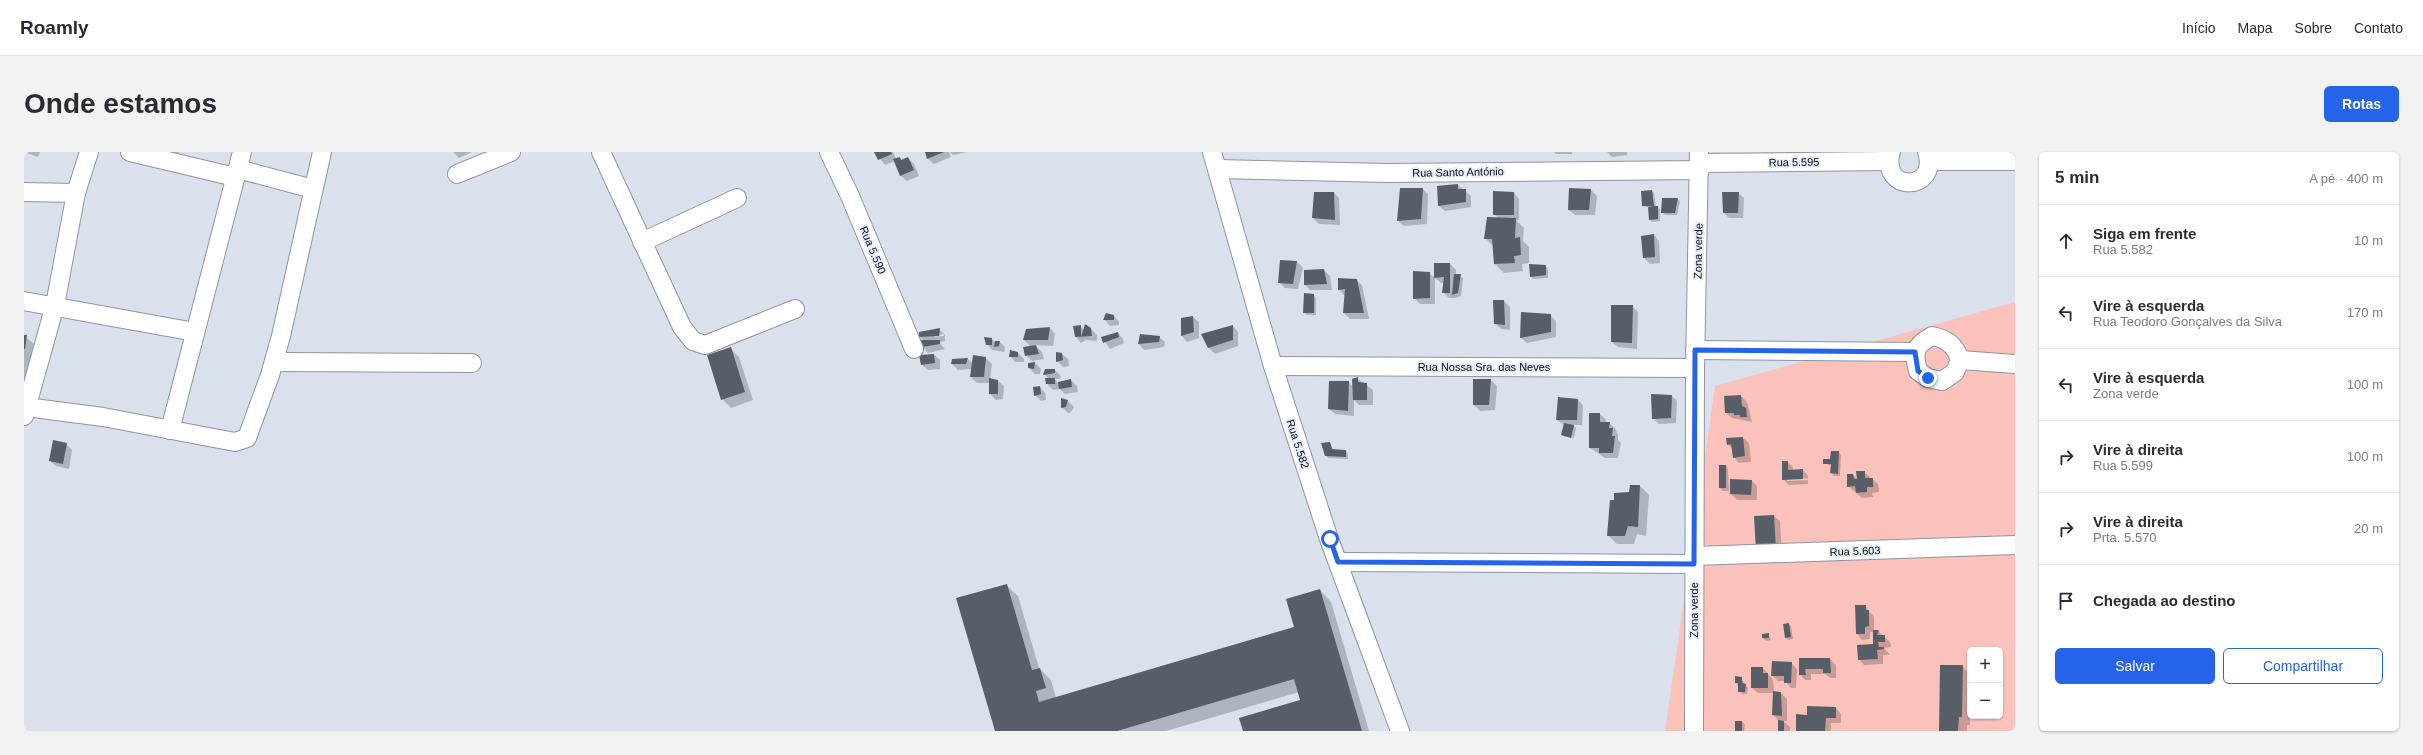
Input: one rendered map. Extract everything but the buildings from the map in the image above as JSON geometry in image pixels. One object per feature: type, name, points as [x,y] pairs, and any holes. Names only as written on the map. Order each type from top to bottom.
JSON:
[{"type":"street","points":[[89,152],[76,192],[55,305],[25,411],[103,417],[235,442],[247,438],[274,362],[322,152]]},
{"type":"street","points":[[130,152],[239,166],[313,189]]},
{"type":"street","points":[[457,174],[511,152]]},
{"type":"street","points":[[601,152],[682,327],[693,340],[705,345],[795,309]]},
{"type":"street","name":"Rua 5.590","points":[[828,152],[850,196],[914,349]]},
{"type":"street","name":"Rua 5.582","points":[[1212,152],[1273,366],[1338,562],[1400,731]]},
{"type":"street","points":[[1890,157],[1891,172],[1898,180],[1909,183],[1920,180],[1928,172],[1928,156],[2015,161]]},
{"type":"street","name":"Rua 5.595","points":[[1699,162],[1890,157]]},
{"type":"street","name":"Rua Santo António","points":[[1217,169],[1388,173],[1699,162]]},
{"type":"street","name":"Zona verde","points":[[1694,731],[1695,350],[1699,162]]},
{"type":"street","points":[[170,430],[239,166]]},
{"type":"street","points":[[24,192],[76,192]]},
{"type":"street","points":[[642,242],[737,198]]},
{"type":"street","points":[[24,301],[55,305],[195,332]]},
{"type":"street","points":[[1932,336],[1946,339],[1957,352],[1960,360],[1954,372],[1942,381],[1928,378],[1918,371],[1915,352],[1920,342],[1932,336]]},
{"type":"street","points":[[1695,350],[1915,352]]},
{"type":"street","points":[[1960,360],[2015,364]]},
{"type":"street","points":[[274,362],[472,363]]},
{"type":"street","name":"Rua Nossa Sra. das Neves","points":[[1273,366],[1695,368]]},
{"type":"street","name":"Rua 5.603","points":[[1338,562],[1694,560],[2015,545]]},
{"type":"shaded area","points":[[2015,302],[2015,731],[1665,731],[1715,386]]},
{"type":"route","points":[[1330,539],[1338,562],[1694,564],[1695,350],[1915,352],[1918,371],[1928,378]]}]
